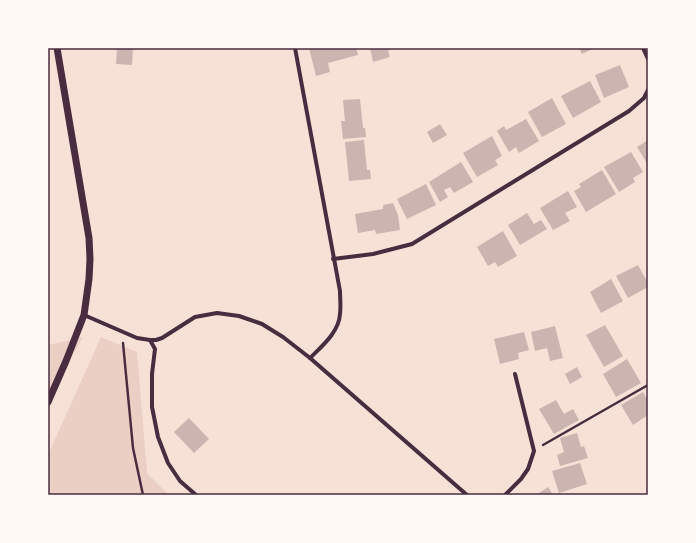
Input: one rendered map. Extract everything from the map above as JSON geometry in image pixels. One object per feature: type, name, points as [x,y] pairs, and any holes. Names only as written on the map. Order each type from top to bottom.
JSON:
[{"type":"street","points":[[48,402],[84,315],[90,259],[89,238],[57,48]]},
{"type":"street","points":[[295,48],[340,291],[340,315],[336,329],[328,340],[310,358]]},
{"type":"street","points":[[643,48],[648,59]]},
{"type":"street","points":[[333,259],[373,254],[412,244],[629,111],[644,98],[648,90]]},
{"type":"street","points":[[84,315],[137,338],[150,340],[162,338],[195,317],[216,314],[240,316],[262,324],[283,337],[310,358],[467,495]]},
{"type":"street","points":[[150,340],[155,349],[152,374],[152,407],[158,437],[168,464],[180,481],[196,495]]},
{"type":"street","points":[[505,495],[521,479],[528,469],[534,451],[515,374]]},
{"type":"path","points":[[122,331],[133,448],[142,495]]},
{"type":"path","points":[[534,451],[648,385]]},
{"type":"shaded area","points":[[83,337],[48,398],[48,345]]},
{"type":"shaded area","points":[[101,337],[137,352],[147,473],[169,495],[48,495],[48,455]]},
{"type":"building","points":[[117,48],[133,48],[132,65],[116,64]]},
{"type":"building","points":[[309,48],[356,48],[358,55],[328,63],[330,72],[316,76]]},
{"type":"building","points":[[370,48],[396,48],[388,50],[390,57],[373,62]]},
{"type":"building","points":[[579,48],[594,48],[582,54]]},
{"type":"building","points":[[620,65],[629,87],[604,98],[595,75]]},
{"type":"building","points":[[590,81],[601,102],[573,118],[561,96]]},
{"type":"building","points":[[552,98],[566,124],[542,137],[528,112]]},
{"type":"building","points":[[360,99],[363,128],[365,128],[366,137],[343,139],[341,121],[345,121],[343,100]]},
{"type":"building","points":[[526,119],[539,141],[519,153],[516,147],[509,152],[497,131],[504,126],[506,130]]},
{"type":"building","points":[[440,124],[447,135],[433,143],[427,132]]},
{"type":"building","points":[[492,136],[502,156],[495,160],[498,165],[477,177],[463,153]]},
{"type":"building","points":[[364,140],[367,170],[370,170],[371,179],[349,181],[345,142]]},
{"type":"building","points":[[648,140],[648,165],[637,147]]},
{"type":"building","points":[[631,152],[643,172],[633,178],[635,182],[619,192],[604,167]]},
{"type":"building","points":[[461,162],[473,182],[454,193],[450,187],[444,190],[448,197],[440,202],[429,182]]},
{"type":"building","points":[[602,170],[616,194],[586,212],[574,191],[581,187],[579,184]]},
{"type":"building","points":[[426,184],[436,205],[407,219],[397,199]]},
{"type":"building","points":[[568,191],[577,207],[565,213],[570,221],[553,230],[540,208]]},
{"type":"building","points":[[393,203],[398,215],[400,230],[376,234],[375,230],[358,233],[355,214],[383,209],[383,205]]},
{"type":"building","points":[[527,213],[534,224],[541,220],[547,229],[520,245],[508,225]]},
{"type":"building","points":[[503,231],[517,256],[498,267],[495,262],[488,266],[477,247]]},
{"type":"building","points":[[638,265],[648,283],[648,287],[628,298],[616,276]]},
{"type":"building","points":[[611,279],[623,301],[601,313],[590,292]]},
{"type":"building","points":[[605,325],[623,356],[604,367],[586,335]]},
{"type":"building","points":[[555,326],[563,358],[550,361],[547,348],[535,351],[531,332]]},
{"type":"building","points":[[524,332],[529,350],[518,353],[519,359],[500,364],[494,339]]},
{"type":"building","points":[[627,359],[641,383],[616,397],[603,374]]},
{"type":"building","points":[[577,367],[582,377],[570,384],[565,374]]},
{"type":"building","points":[[643,392],[648,401],[648,415],[633,425],[621,405]]},
{"type":"building","points":[[556,400],[564,414],[573,409],[579,420],[554,434],[539,409]]},
{"type":"building","points":[[189,418],[209,439],[194,453],[174,432]]},
{"type":"building","points":[[577,433],[581,447],[584,446],[588,458],[560,466],[557,455],[564,452],[560,438]]},
{"type":"building","points":[[580,463],[587,484],[559,493],[552,471]]},
{"type":"building","points":[[548,487],[553,495],[536,495]]}]
